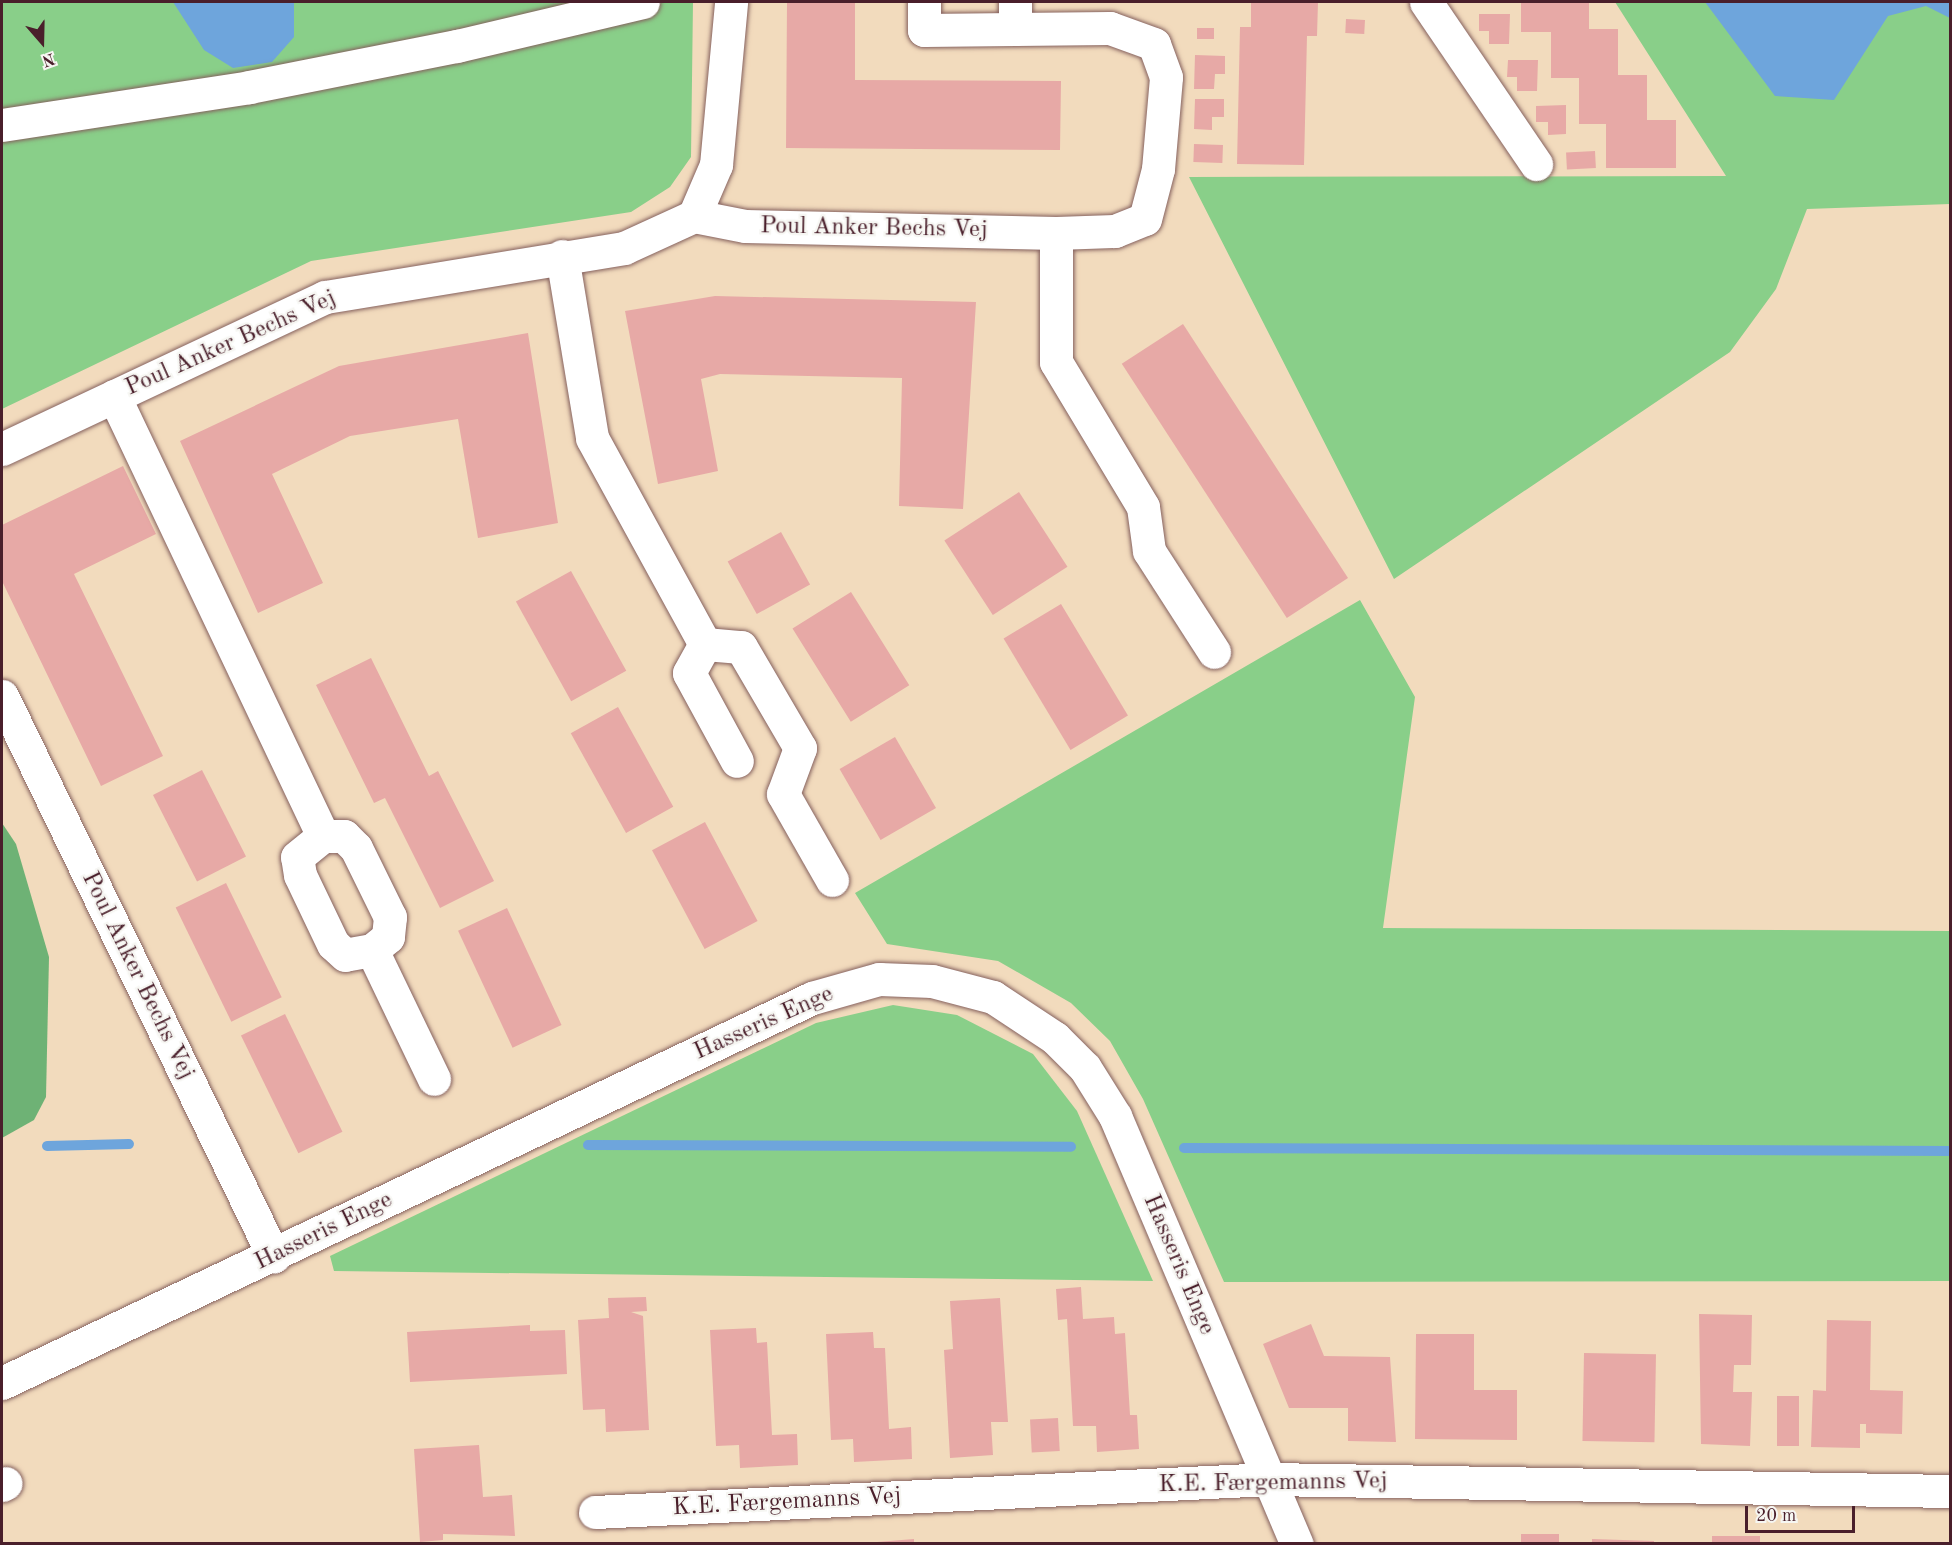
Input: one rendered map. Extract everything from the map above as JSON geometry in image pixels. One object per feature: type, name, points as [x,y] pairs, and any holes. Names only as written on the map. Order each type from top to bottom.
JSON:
[{"type":"street","points":[[2,125],[249,87],[457,46],[643,2]]},
{"type":"street","points":[[694,216],[716,165],[731,2]]},
{"type":"street","name":"Poul Anker Bechs Vej","points":[[2,449],[325,297],[562,256],[624,248],[694,216],[745,226],[1056,233],[1115,231],[1145,219],[1158,169],[1166,77],[1154,44],[1110,28],[1015,15],[924,30],[924,2]]},
{"type":"street","points":[[1426,2],[1536,164]]},
{"type":"street","points":[[1056,233],[1056,362],[1143,507],[1149,551],[1214,652]]},
{"type":"street","points":[[562,256],[592,438],[705,644]]},
{"type":"street","name":"Poul Anker Bechs Vej","points":[[114,396],[323,836]]},
{"type":"street","points":[[705,644],[689,673],[737,761]]},
{"type":"street","points":[[705,644],[741,647],[800,748],[783,794],[832,880]]},
{"type":"street","name":"Poul Anker Bechs Vej","points":[[2,696],[274,1257]]},
{"type":"street","points":[[323,836],[344,836],[356,848],[390,917],[388,937],[372,950],[345,955],[333,944],[300,875],[297,857],[323,836]]},
{"type":"street","points":[[372,950],[434,1079]]},
{"type":"street","name":"Hasseris Enge","points":[[2,1383],[274,1257],[812,998],[879,979],[932,981],[993,997],[1055,1038],[1085,1068],[1115,1116],[1297,1544]]},
{"type":"street","name":"K.E. Færgemanns Vej","points":[[595,1512],[1270,1479],[1950,1491]]},
{"type":"green space","points":[[2,2],[693,2],[691,157],[670,187],[631,212],[311,261],[2,409]]},
{"type":"green space","points":[[1615,2],[1950,2],[1950,204],[1807,209],[1776,289],[1730,352],[1394,579],[1189,177],[1726,176]]},
{"type":"green space","points":[[1360,600],[1415,697],[1383,928],[1950,931],[1950,1281],[1224,1282],[1143,1099],[1110,1041],[1071,1003],[998,961],[887,944],[855,893]]},
{"type":"green space","points":[[2,823],[16,844],[49,957],[46,1097],[34,1120],[2,1138]]},
{"type":"green space","points":[[893,1005],[957,1015],[1033,1054],[1077,1111],[1153,1281],[334,1271],[330,1256],[816,1023]]},
{"type":"water","points":[[173,2],[294,2],[294,37],[272,62],[233,68],[204,50]]},
{"type":"water","points":[[1705,2],[1950,2],[1950,18],[1926,6],[1888,16],[1834,100],[1775,96]]},
{"type":"building","points":[[787,2],[855,2],[855,80],[1061,81],[1060,150],[786,148]]},
{"type":"building","points":[[1251,2],[1318,2],[1317,36],[1307,36],[1304,165],[1237,164],[1240,27],[1251,27]]},
{"type":"building","points":[[1521,2],[1589,2],[1589,29],[1618,29],[1618,75],[1647,75],[1647,120],[1676,120],[1676,168],[1606,168],[1606,124],[1579,124],[1579,78],[1551,78],[1551,32],[1521,32]]},
{"type":"building","points":[[1479,14],[1510,14],[1509,44],[1489,44],[1489,31],[1479,31]]},
{"type":"building","points":[[1346,19],[1365,20],[1364,34],[1345,33]]},
{"type":"building","points":[[1197,28],[1214,28],[1214,39],[1197,39]]},
{"type":"building","points":[[1195,55],[1225,56],[1225,74],[1215,74],[1214,89],[1194,89]]},
{"type":"building","points":[[1508,60],[1538,60],[1537,91],[1517,91],[1517,77],[1507,77]]},
{"type":"building","points":[[1195,99],[1224,99],[1224,117],[1212,117],[1212,130],[1194,129]]},
{"type":"building","points":[[1566,105],[1566,134],[1548,135],[1548,122],[1536,122],[1536,106]]},
{"type":"building","points":[[1194,144],[1223,145],[1222,163],[1193,162]]},
{"type":"building","points":[[1595,151],[1596,168],[1567,169],[1566,153]]},
{"type":"building","points":[[715,296],[976,302],[963,509],[899,506],[902,378],[720,374],[701,379],[718,471],[658,484],[625,311]]},
{"type":"building","points":[[1183,324],[1348,578],[1287,618],[1122,364]]},
{"type":"building","points":[[528,333],[558,523],[478,538],[458,419],[350,436],[272,474],[323,583],[258,613],[180,441],[339,366]]},
{"type":"building","points":[[123,466],[156,534],[74,574],[163,756],[101,786],[2,581],[2,525]]},
{"type":"building","points":[[1019,492],[1067,567],[993,615],[944,540]]},
{"type":"building","points":[[781,532],[810,584],[757,614],[728,562]]},
{"type":"building","points":[[571,571],[626,671],[571,701],[516,602]]},
{"type":"building","points":[[851,592],[909,685],[851,722],[792,629]]},
{"type":"building","points":[[1061,604],[1128,715],[1071,750],[1004,639]]},
{"type":"building","points":[[371,658],[429,776],[438,771],[494,881],[440,908],[385,798],[374,803],[316,685]]},
{"type":"building","points":[[618,707],[673,807],[626,833],[571,733]]},
{"type":"building","points":[[895,737],[936,808],[881,840],[840,769]]},
{"type":"building","points":[[202,770],[246,856],[197,881],[153,795]]},
{"type":"building","points":[[705,822],[758,921],[705,949],[652,850]]},
{"type":"building","points":[[226,883],[282,997],[231,1022],[176,908]]},
{"type":"building","points":[[507,908],[562,1025],[513,1048],[458,931]]},
{"type":"building","points":[[285,1014],[342,1132],[298,1153],[241,1035]]},
{"type":"building","points":[[1081,1287],[1083,1319],[1114,1317],[1115,1334],[1125,1333],[1130,1415],[1137,1415],[1139,1449],[1097,1452],[1096,1426],[1073,1426],[1067,1319],[1058,1320],[1056,1289]]},
{"type":"building","points":[[646,1297],[647,1311],[631,1312],[643,1316],[649,1430],[606,1432],[605,1409],[583,1410],[578,1320],[609,1318],[608,1298]]},
{"type":"building","points":[[1000,1298],[1008,1422],[991,1422],[993,1455],[950,1458],[944,1350],[953,1349],[950,1301]]},
{"type":"building","points":[[1699,1314],[1752,1315],[1751,1365],[1734,1365],[1733,1392],[1752,1392],[1750,1446],[1701,1444]]},
{"type":"building","points":[[1827,1320],[1871,1321],[1870,1390],[1903,1391],[1902,1434],[1866,1433],[1866,1424],[1860,1424],[1860,1448],[1811,1447],[1813,1390],[1826,1391]]},
{"type":"building","points":[[1311,1324],[1324,1356],[1390,1357],[1396,1442],[1348,1441],[1348,1408],[1289,1408],[1263,1344]]},
{"type":"building","points":[[530,1325],[530,1331],[565,1330],[567,1374],[410,1382],[407,1332]]},
{"type":"building","points":[[756,1328],[757,1343],[767,1342],[772,1435],[797,1434],[798,1465],[740,1468],[739,1445],[716,1446],[710,1330]]},
{"type":"building","points":[[873,1332],[874,1348],[885,1348],[889,1429],[911,1427],[912,1459],[854,1462],[853,1439],[831,1440],[826,1334]]},
{"type":"building","points":[[1416,1334],[1474,1334],[1474,1390],[1517,1390],[1517,1440],[1415,1439]]},
{"type":"building","points":[[1584,1353],[1656,1354],[1654,1442],[1582,1441]]},
{"type":"building","points":[[1777,1396],[1799,1396],[1799,1446],[1777,1446]]},
{"type":"building","points":[[1058,1418],[1060,1451],[1032,1452],[1030,1419]]},
{"type":"building","points":[[479,1445],[483,1497],[512,1495],[515,1536],[443,1534],[443,1540],[420,1542],[414,1449]]},
{"type":"building","points":[[1521,1534],[1559,1534],[1559,1544],[1521,1544]]},
{"type":"building","points":[[1712,1536],[1760,1536],[1760,1544],[1712,1544]]},
{"type":"building","points":[[914,1539],[914,1544],[877,1544],[877,1542]]},
{"type":"building","points":[[1592,1539],[1654,1541],[1654,1544],[1592,1544]]},
{"type":"waterway","points":[[47,1146],[129,1144]]},
{"type":"waterway","points":[[588,1145],[1071,1147]]},
{"type":"waterway","points":[[1184,1148],[1950,1151]]}]
